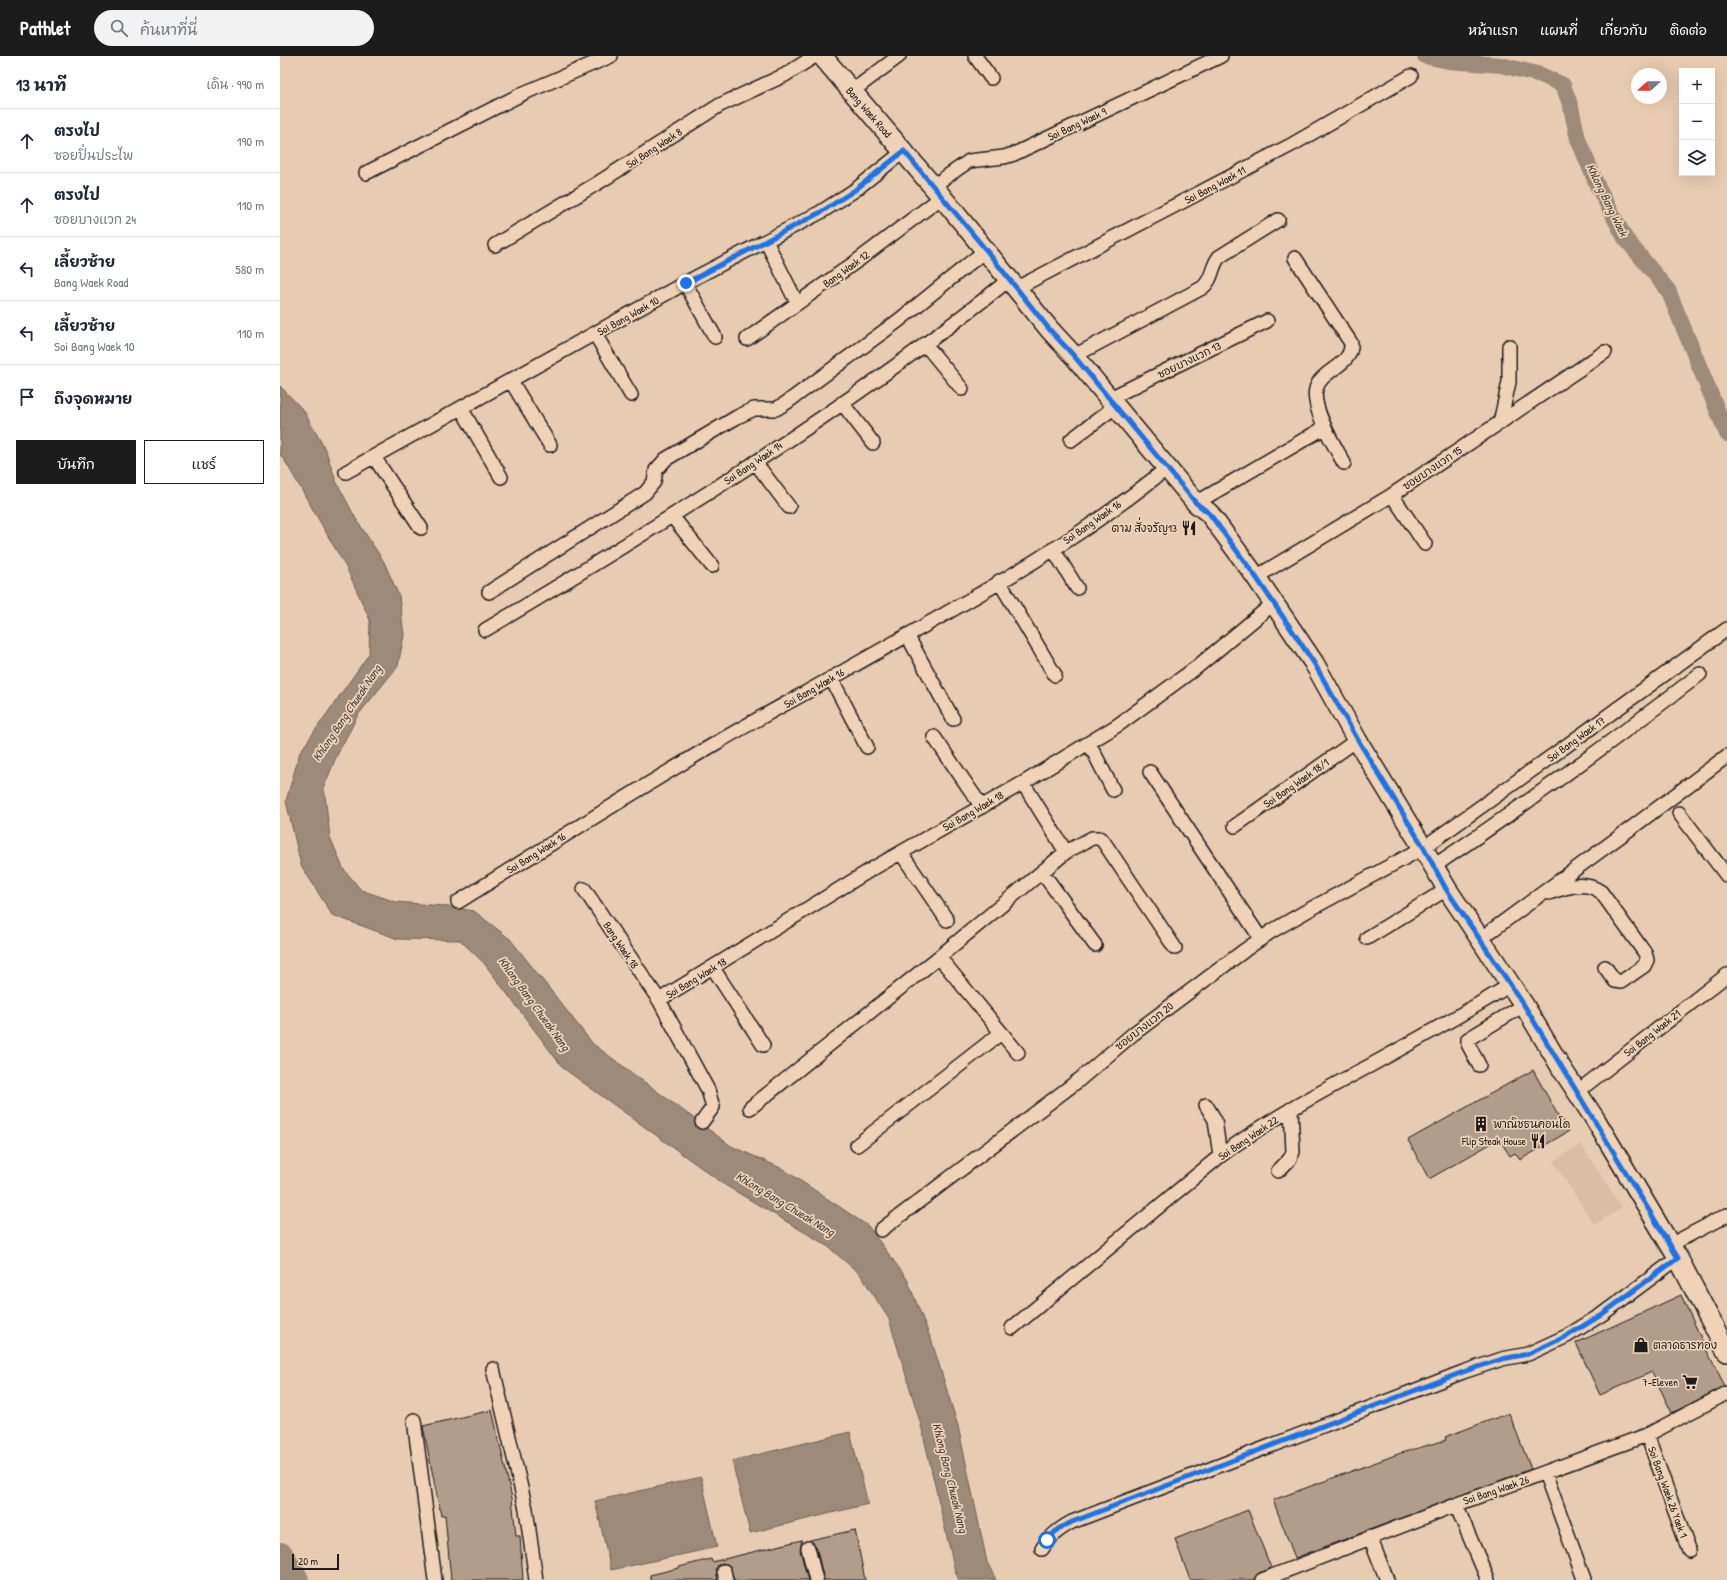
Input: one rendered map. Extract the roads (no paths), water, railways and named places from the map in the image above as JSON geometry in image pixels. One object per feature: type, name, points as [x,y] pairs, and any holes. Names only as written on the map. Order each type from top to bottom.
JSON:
[{"type":"main road","name":"Bang Waek Road","points":[[822,56],[851,92],[904,151],[1050,330],[1113,402],[1196,503],[1209,513],[1274,602],[1314,663],[1358,740],[1424,848],[1446,889],[1524,1005],[1721,1328],[1727,1352]]},
{"type":"street","points":[[366,173],[524,94],[611,56]]},
{"type":"street","name":"Soi Bang Waek 8","points":[[495,246],[601,181],[714,108],[785,75],[815,56]]},
{"type":"street","points":[[851,92],[899,56]]},
{"type":"street","points":[[975,56],[991,78]]},
{"type":"street","name":"Soi Bang Waek 9","points":[[938,192],[969,161],[1004,157],[1014,154],[1221,56]]},
{"type":"street","name":"Soi Bang Waek 11","points":[[1013,283],[1125,233],[1293,144],[1411,76]]},
{"type":"street","name":"Soi Bang Waek 10","points":[[346,472],[686,283],[821,212],[855,190],[904,151]]},
{"type":"street","name":"Bang Waek 12","points":[[747,339],[857,261],[938,192]]},
{"type":"street","points":[[1074,356],[1202,288],[1209,283],[1214,264],[1219,257],[1278,220]]},
{"type":"street","points":[[766,241],[793,295]]},
{"type":"street","points":[[489,592],[645,493],[654,482],[656,470],[666,459],[742,414],[754,409],[776,409],[786,403],[898,321],[986,250]]},
{"type":"street","points":[[1295,258],[1351,343],[1352,350],[1349,355],[1344,361],[1320,380],[1315,390],[1316,402],[1324,428],[1344,463]]},
{"type":"street","points":[[686,283],[715,337]]},
{"type":"street","name":"Soi Bang Waek 14","points":[[485,630],[672,516],[755,462],[895,367],[925,344],[1013,283]]},
{"type":"street","name":"ซอยบางแวก 13","points":[[1071,440],[1113,402],[1267,321]]},
{"type":"street","points":[[595,334],[631,395]]},
{"type":"street","points":[[925,344],[962,389]]},
{"type":"street","points":[[1500,423],[1508,382],[1509,346]]},
{"type":"street","name":"ซอยบางแวก 15","points":[[1256,577],[1392,495],[1605,352]]},
{"type":"street","points":[[511,381],[550,446]]},
{"type":"street","points":[[842,403],[873,443]]},
{"type":"street","points":[[461,408],[501,478]]},
{"type":"street","points":[[1196,503],[1324,428]]},
{"type":"street","points":[[374,456],[421,528]]},
{"type":"street","points":[[755,462],[788,507]]},
{"type":"street","name":"Soi Bang Waek 16","points":[[458,902],[602,812],[719,742],[907,635],[1053,549],[1103,516],[1167,468]]},
{"type":"street","points":[[1392,495],[1425,544]]},
{"type":"street","points":[[672,516],[712,566]]},
{"type":"street","points":[[1053,549],[1077,588]]},
{"type":"street","points":[[999,581],[1055,675]]},
{"type":"street","name":"Soi Bang Waek 18","points":[[659,1000],[901,853],[982,807],[1089,743],[1136,712],[1197,667],[1274,602]]},
{"type":"street","name":"Soi Bang Waek 17","points":[[1424,848],[1727,629]]},
{"type":"street","points":[[907,635],[954,719]]},
{"type":"street","points":[[1434,866],[1618,738],[1700,674]]},
{"type":"street","points":[[831,678],[867,746]]},
{"type":"street","points":[[934,737],[982,807]]},
{"type":"street","name":"Soi Bang Waek 18/1","points":[[1235,826],[1358,740]]},
{"type":"street","points":[[1089,743],[1113,790]]},
{"type":"street","points":[[1480,940],[1630,830],[1727,756]]},
{"type":"street","points":[[1150,772],[1261,939]]},
{"type":"street","points":[[1023,783],[1066,852]]},
{"type":"street","points":[[1679,812],[1727,876]]},
{"type":"street","points":[[750,1108],[939,957],[1066,852],[1092,838],[1099,838],[1103,841],[1175,948]]},
{"type":"street","name":"ซอยบางแวก 20","points":[[881,1230],[1079,1080],[1132,1034],[1261,939],[1305,912],[1424,848]]},
{"type":"street","points":[[901,853],[947,920]]},
{"type":"street","points":[[1042,872],[1095,946]]},
{"type":"street","points":[[1538,898],[1562,888],[1579,885],[1594,887],[1601,892],[1645,953],[1647,960],[1644,966],[1621,982],[1614,981],[1605,967]]},
{"type":"street","name":"Bang Waek 18","points":[[584,889],[659,1000],[708,1090],[713,1107],[702,1122]]},
{"type":"street","points":[[1367,938],[1446,889]]},
{"type":"street","points":[[939,957],[1018,1053]]},
{"type":"street","points":[[713,968],[763,1045]]},
{"type":"street","name":"Soi Bang Waek 21","points":[[1577,1092],[1727,975]]},
{"type":"street","name":"Soi Bang Waek 22","points":[[1012,1328],[1220,1156],[1248,1136],[1291,1109],[1442,1026],[1510,985]]},
{"type":"street","points":[[1478,1065],[1468,1044],[1468,1039],[1524,1005]]},
{"type":"street","points":[[857,1145],[1000,1033]]},
{"type":"street","points":[[1206,1105],[1215,1120],[1220,1156]]},
{"type":"street","points":[[1278,1171],[1289,1160],[1293,1152],[1291,1109]]},
{"type":"street","points":[[1042,1549],[1047,1540],[1058,1529],[1072,1522],[1463,1372],[1502,1359],[1528,1354],[1567,1336],[1601,1315],[1674,1252],[1727,1215]]},
{"type":"street","points":[[493,1369],[526,1509],[536,1580]]},
{"type":"street","name":"Soi Bang Waek 26","points":[[1262,1580],[1284,1576],[1370,1538],[1647,1435],[1727,1393]]},
{"type":"street","points":[[414,1420],[435,1580]]},
{"type":"street","name":"Soi Bang Waek 26 Yaek 1","points":[[1647,1435],[1689,1550]]},
{"type":"street","points":[[1545,1473],[1584,1579]]},
{"type":"street","points":[[1456,1505],[1488,1580]]},
{"type":"street","points":[[1370,1538],[1387,1580]]},
{"type":"street","points":[[808,1548],[816,1580]]},
{"type":"water","name":"Khlong Bang Chueak Nang","points":[[280,386],[304,411],[326,451],[336,481],[356,519],[384,562],[399,596],[404,635],[398,666],[358,715],[336,757],[324,787],[330,837],[343,868],[361,890],[396,902],[443,906],[474,911],[510,939],[593,1044],[731,1146],[783,1169],[868,1226],[907,1279],[932,1342],[958,1426],[987,1562],[996,1580],[959,1580],[955,1571],[921,1425],[889,1319],[860,1274],[826,1245],[725,1185],[563,1068],[484,963],[460,940],[398,939],[332,915],[301,865],[286,801],[300,752],[369,654],[370,620],[347,569],[284,459],[280,455]]},
{"type":"water","points":[[850,1432],[868,1504],[750,1533],[732,1461]]},
{"type":"water","points":[[701,1477],[717,1547],[611,1570],[595,1501]]},
{"type":"waterway","name":"Khlong Bang Waek","points":[[1425,56],[1448,61],[1501,65],[1541,75],[1563,85],[1571,107],[1578,139],[1597,185],[1625,238],[1668,290],[1727,434]]},
{"type":"waterway","points":[[280,1556],[295,1580]]},
{"type":"place","name":"ตาม สั่งจรัญ13","points":[[1189,528]]},
{"type":"place","name":"พาณิชธนคอนโด","points":[[1481,1124]]},
{"type":"place","name":"Flip Steak House","points":[[1538,1141]]},
{"type":"place","name":"ตลาดธารทอง","points":[[1641,1345]]},
{"type":"place","name":"7-Eleven","points":[[1690,1382]]}]
